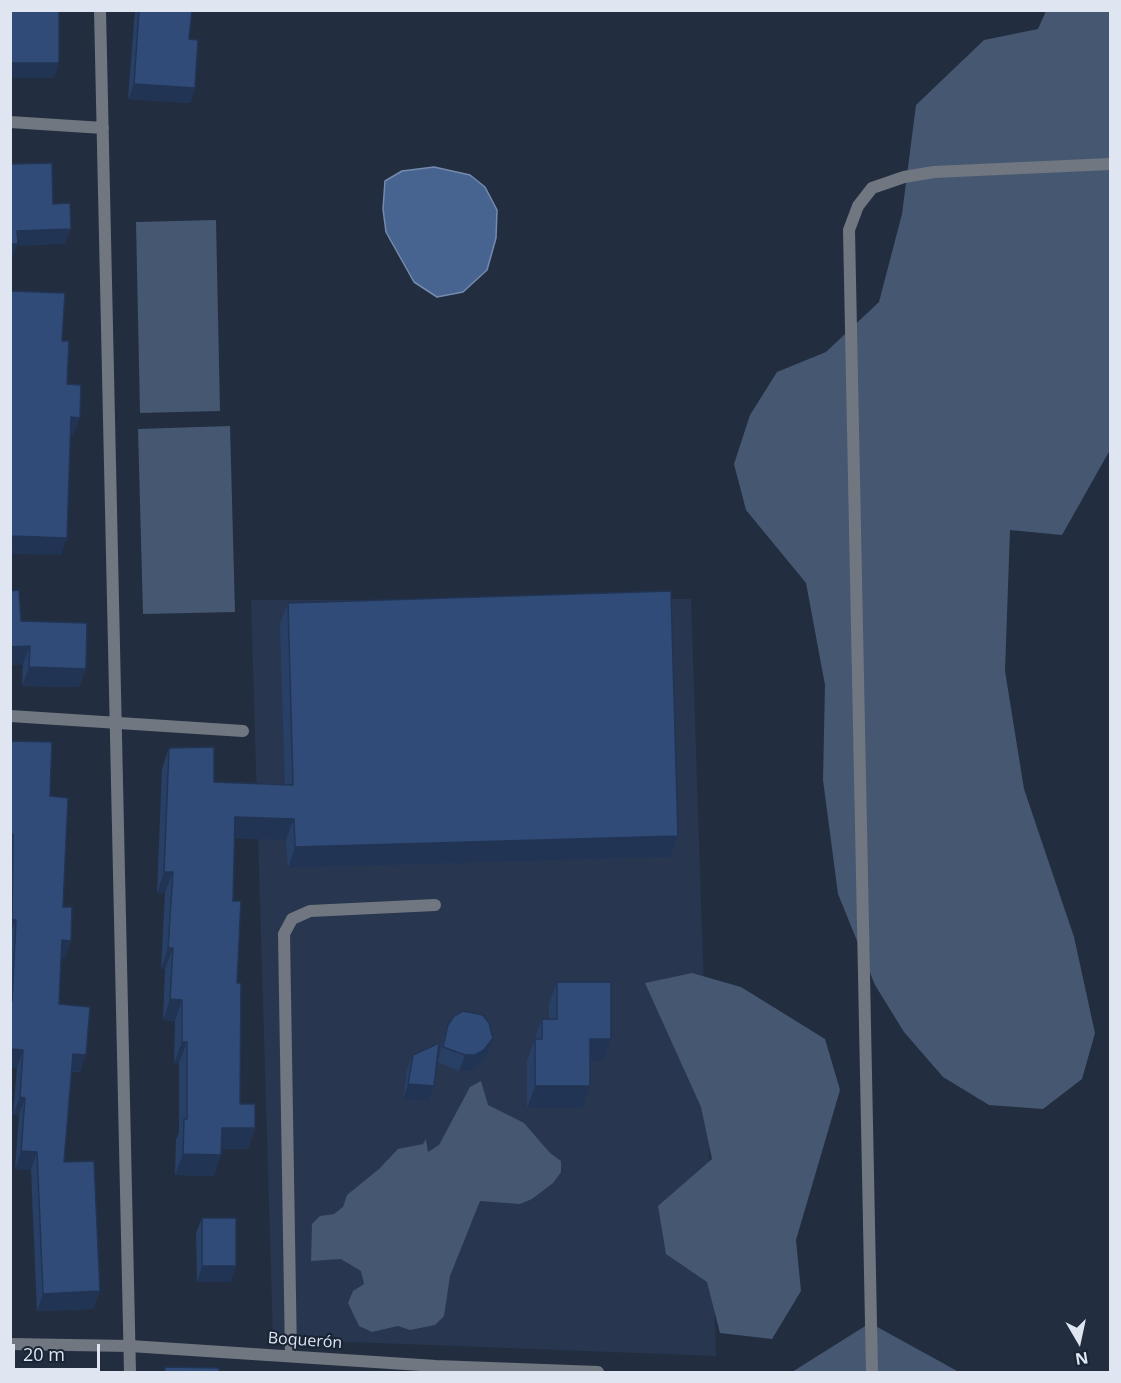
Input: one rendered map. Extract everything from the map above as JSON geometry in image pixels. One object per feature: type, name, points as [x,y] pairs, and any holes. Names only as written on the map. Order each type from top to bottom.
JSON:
[{"type":"street","points":[[100,10],[130,1372]]},
{"type":"street","points":[[10,122],[103,128]]},
{"type":"street","points":[[872,1372],[849,230],[858,206],[872,188],[903,177],[934,172],[1110,164]]},
{"type":"street","points":[[10,716],[243,731]]},
{"type":"street","points":[[291,1356],[284,934],[292,919],[310,911],[435,905]]},
{"type":"street","name":"Boquerón","points":[[10,1344],[130,1346],[291,1356],[435,1369],[598,1372]]},
{"type":"shaded area","points":[[1046,11],[1110,11],[1110,450],[1062,535],[1010,530],[1005,671],[1024,789],[1074,937],[1095,1033],[1082,1079],[1043,1109],[989,1105],[943,1077],[904,1032],[875,985],[838,894],[823,780],[825,685],[806,583],[746,510],[734,464],[750,415],[777,372],[826,352],[879,302],[902,214],[916,105],[984,40],[1038,29]]},
{"type":"shaded area","points":[[434,167],[470,175],[485,187],[497,210],[496,238],[487,270],[463,292],[437,297],[414,282],[386,232],[383,209],[385,181],[402,171]]},
{"type":"shaded area","points":[[216,220],[220,411],[140,413],[136,222]]},
{"type":"shaded area","points":[[230,426],[235,612],[143,614],[138,429]]},
{"type":"shaded area","points":[[691,599],[716,1356],[273,1339],[251,600]]},
{"type":"shaded area","points":[[692,973],[741,987],[825,1039],[840,1090],[796,1240],[801,1291],[772,1339],[720,1333],[707,1282],[666,1254],[658,1206],[712,1159],[701,1107],[645,983]]},
{"type":"shaded area","points":[[481,1081],[488,1105],[524,1123],[550,1153],[561,1161],[561,1172],[553,1183],[532,1199],[520,1204],[480,1201],[450,1276],[444,1316],[435,1325],[410,1330],[398,1326],[372,1332],[359,1326],[348,1303],[353,1291],[364,1284],[361,1271],[341,1259],[311,1261],[312,1224],[320,1216],[334,1214],[343,1207],[347,1195],[379,1169],[398,1149],[423,1144],[426,1139],[428,1152],[439,1145],[470,1087]]},
{"type":"shaded area","points":[[870,1323],[959,1372],[792,1372]]},
{"type":"building","points":[[11,10],[59,10],[59,63],[10,63]]},
{"type":"building","points":[[139,10],[192,10],[189,39],[198,40],[195,88],[134,84]]},
{"type":"building","points":[[52,163],[53,204],[70,203],[71,229],[17,231],[18,244],[10,244],[10,164]]},
{"type":"building","points":[[10,291],[65,293],[62,341],[69,341],[67,384],[81,385],[80,418],[71,417],[67,538],[10,536]]},
{"type":"building","points":[[19,590],[21,621],[87,623],[86,669],[29,667],[30,646],[10,647],[10,591]]},
{"type":"building","points":[[671,591],[678,836],[295,847],[294,819],[235,817],[233,901],[241,901],[237,983],[241,983],[240,1104],[255,1104],[255,1128],[222,1128],[221,1155],[183,1154],[184,1119],[187,1119],[187,1042],[182,1042],[182,1000],[170,999],[173,948],[168,948],[173,872],[164,872],[169,748],[214,747],[214,782],[293,785],[288,603]]},
{"type":"building","points":[[10,741],[52,742],[50,796],[68,798],[63,907],[72,907],[71,941],[62,940],[59,1004],[90,1007],[86,1055],[73,1054],[64,1162],[94,1161],[100,1291],[43,1294],[37,1152],[21,1151],[25,1098],[20,1097],[23,1050],[10,1049],[10,1001],[12,1001],[16,920],[12,919],[13,834],[10,834]]},
{"type":"building","points":[[557,982],[611,982],[611,1039],[590,1039],[590,1086],[535,1086],[535,1039],[542,1039],[542,1019],[557,1019]]},
{"type":"building","points":[[463,1011],[483,1015],[489,1023],[493,1038],[484,1050],[475,1055],[465,1055],[443,1047],[448,1025],[454,1016]]},
{"type":"building","points":[[439,1043],[434,1086],[408,1084],[413,1055]]},
{"type":"building","points":[[202,1218],[236,1218],[236,1266],[202,1266]]},
{"type":"building","points":[[165,1367],[219,1368],[219,1372],[165,1372]]},
{"type":"building","points":[[53,1369],[98,1370],[98,1372],[53,1372]]}]
